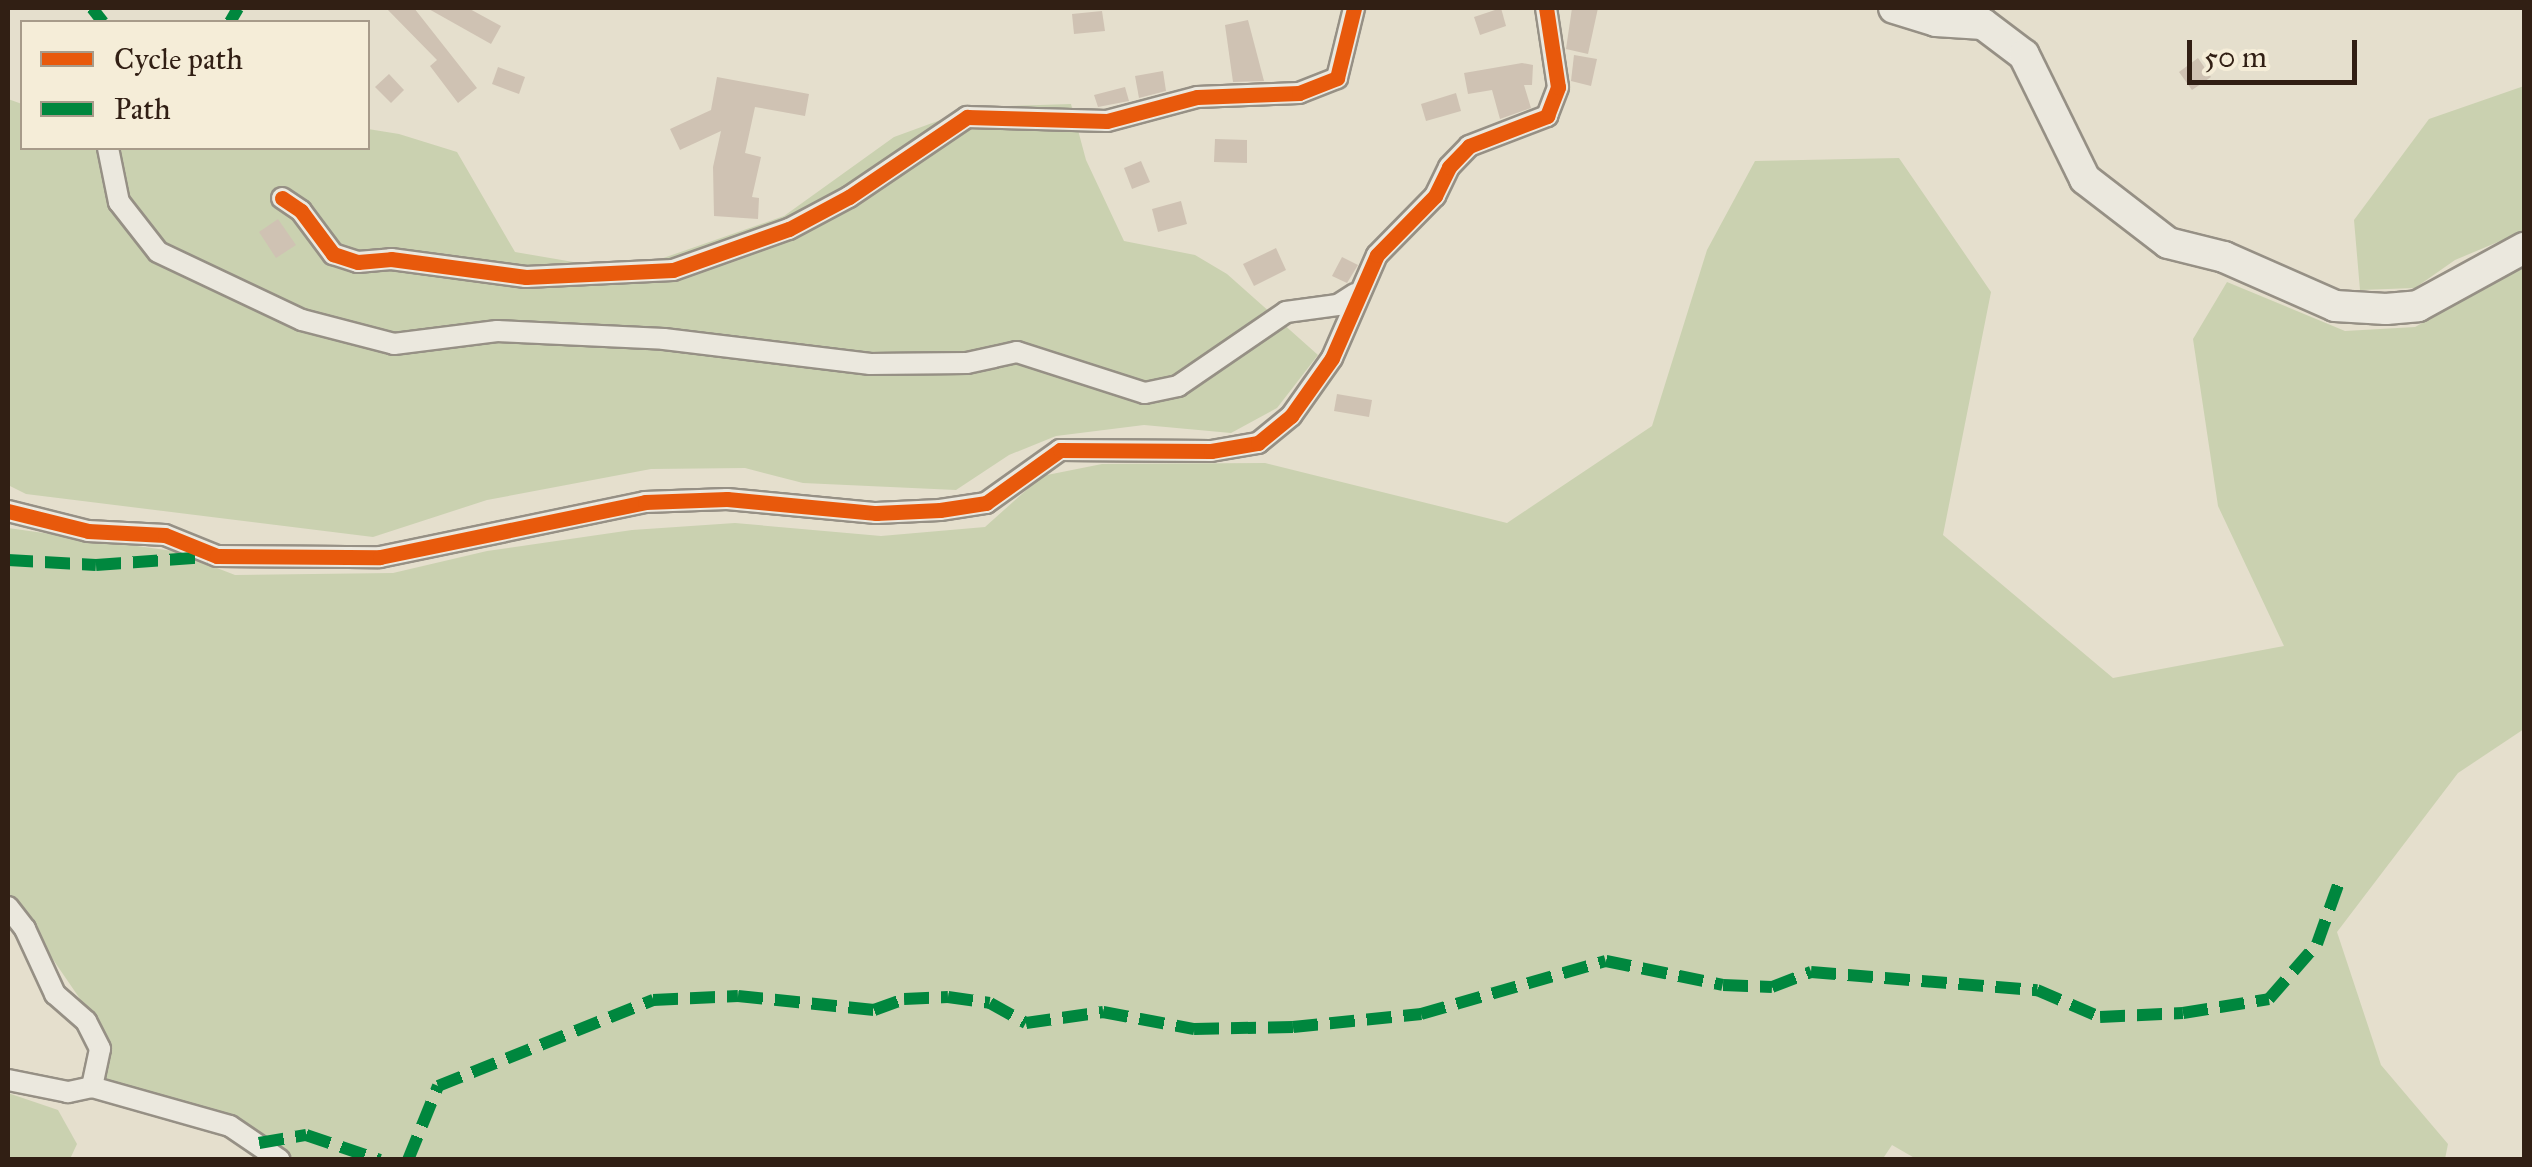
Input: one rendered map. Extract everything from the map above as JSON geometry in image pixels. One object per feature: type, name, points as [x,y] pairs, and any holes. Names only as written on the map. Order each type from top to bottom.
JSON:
[{"type":"street","points":[[282,198],[301,211],[332,254],[358,262],[391,259],[526,277],[673,270],[788,229],[850,197],[967,117],[1107,121],[1197,97],[1300,94],[1337,78],[1354,8]]},
{"type":"street","points":[[8,511],[88,531],[164,535],[217,556],[380,557],[645,502],[727,499],[876,513],[940,510],[986,503],[1060,450],[1210,451],[1258,443],[1291,416],[1332,358],[1355,294],[1377,256],[1436,196],[1448,167],[1469,146],[1547,116],[1558,87],[1546,8]]},
{"type":"street","points":[[1894,8],[1936,21],[1982,24],[2024,55],[2086,178],[2168,243],[2224,258],[2336,306],[2386,309],[2418,306],[2524,248]]},
{"type":"street","points":[[108,150],[118,202],[158,252],[302,320],[394,344],[497,331],[664,339],[870,364],[968,363],[1018,352],[1146,394],[1178,386],[1286,312],[1324,309],[1355,294]]},
{"type":"street","points":[[8,908],[26,929],[55,994],[86,1021],[100,1048],[92,1087]]},
{"type":"street","points":[[8,1080],[68,1092],[92,1087],[230,1126],[280,1160]]},
{"type":"green space","points":[[2524,86],[2524,231],[2455,260],[2415,288],[2360,290],[2354,220],[2429,119]]},
{"type":"green space","points":[[8,99],[20,103],[20,150],[370,150],[370,129],[399,134],[457,152],[515,252],[626,271],[784,216],[894,137],[976,107],[1071,104],[1086,160],[1124,241],[1195,255],[1227,274],[1318,355],[1277,408],[1231,433],[1144,425],[1056,436],[1009,455],[956,490],[803,483],[745,468],[651,469],[487,500],[373,537],[26,494],[8,485]]},
{"type":"green space","points":[[1899,158],[1991,292],[1943,535],[2113,678],[2284,646],[2218,506],[2193,339],[2227,282],[2345,331],[2415,327],[2524,267],[2524,729],[2458,773],[2337,932],[2381,1065],[2448,1144],[2445,1159],[1918,1160],[1892,1145],[1882,1160],[296,1159],[201,1108],[100,1079],[111,1044],[8,894],[8,528],[173,551],[235,575],[393,573],[487,551],[632,530],[735,523],[881,536],[985,527],[1042,476],[1102,464],[1265,463],[1507,523],[1652,426],[1707,250],[1755,161]]},
{"type":"green space","points":[[8,1093],[58,1110],[77,1144],[70,1159],[8,1159]]},
{"type":"building","points":[[386,8],[414,8],[477,88],[458,103],[430,66],[437,60]]},
{"type":"building","points":[[427,8],[468,8],[501,26],[491,44]]},
{"type":"building","points":[[1501,8],[1506,26],[1480,35],[1474,17]]},
{"type":"building","points":[[1572,8],[1598,8],[1588,54],[1566,49]]},
{"type":"building","points":[[1102,11],[1105,31],[1074,34],[1072,14]]},
{"type":"building","points":[[1248,20],[1264,81],[1233,82],[1225,25]]},
{"type":"building","points":[[1574,55],[1597,59],[1591,86],[1571,81]]},
{"type":"building","points":[[2198,58],[2211,77],[2192,90],[2179,72]]},
{"type":"building","points":[[1522,63],[1533,65],[1532,85],[1524,85],[1531,108],[1500,119],[1492,90],[1468,94],[1464,73]]},
{"type":"building","points":[[498,67],[525,77],[519,94],[492,84]]},
{"type":"building","points":[[1163,71],[1166,91],[1139,98],[1135,76]]},
{"type":"building","points":[[389,74],[404,90],[391,103],[375,87]]},
{"type":"building","points":[[717,77],[809,94],[805,116],[755,107],[745,153],[761,157],[752,197],[759,198],[758,219],[714,216],[713,167],[721,131],[680,150],[670,129],[711,110]]},
{"type":"building","points":[[1125,87],[1129,101],[1098,107],[1094,95]]},
{"type":"building","points":[[1456,93],[1461,111],[1426,121],[1421,104]]},
{"type":"building","points":[[1215,139],[1247,140],[1247,163],[1214,162]]},
{"type":"building","points":[[1141,161],[1150,182],[1132,189],[1124,168]]},
{"type":"building","points":[[1181,201],[1187,224],[1158,232],[1152,209]]},
{"type":"building","points":[[278,219],[296,245],[276,258],[259,232]]},
{"type":"building","points":[[1276,248],[1286,270],[1254,286],[1243,264]]},
{"type":"building","points":[[1342,257],[1358,265],[1347,283],[1332,276]]},
{"type":"building","points":[[1337,394],[1372,400],[1369,417],[1334,411]]},
{"type":"marked path","points":[[92,8],[101,20]]},
{"type":"marked path","points":[[231,20],[238,8]]},
{"type":"marked path","points":[[8,560],[96,565],[207,557]]},
{"type":"marked path","points":[[408,1160],[438,1086],[653,1000],[738,996],[874,1010],[904,999],[948,997],[990,1003],[1026,1023],[1103,1012],[1194,1029],[1293,1027],[1421,1014],[1606,961],[1723,985],[1772,987],[1811,972],[2037,990],[2100,1017],[2183,1013],[2269,999],[2317,944],[2338,885]]},
{"type":"marked path","points":[[259,1143],[306,1135],[380,1160]]},
{"type":"cycle path","points":[[282,198],[301,211],[333,254],[358,262],[391,259],[526,277],[673,270],[789,229],[849,197],[967,117],[1107,121],[1197,97],[1299,93],[1337,78],[1354,8]]},
{"type":"cycle path","points":[[8,511],[88,531],[165,535],[217,556],[380,557],[645,502],[727,499],[876,513],[940,510],[986,503],[1060,450],[1211,451],[1258,443],[1291,416],[1332,358],[1377,255],[1435,196],[1449,167],[1469,146],[1547,116],[1558,87],[1546,8]]}]
